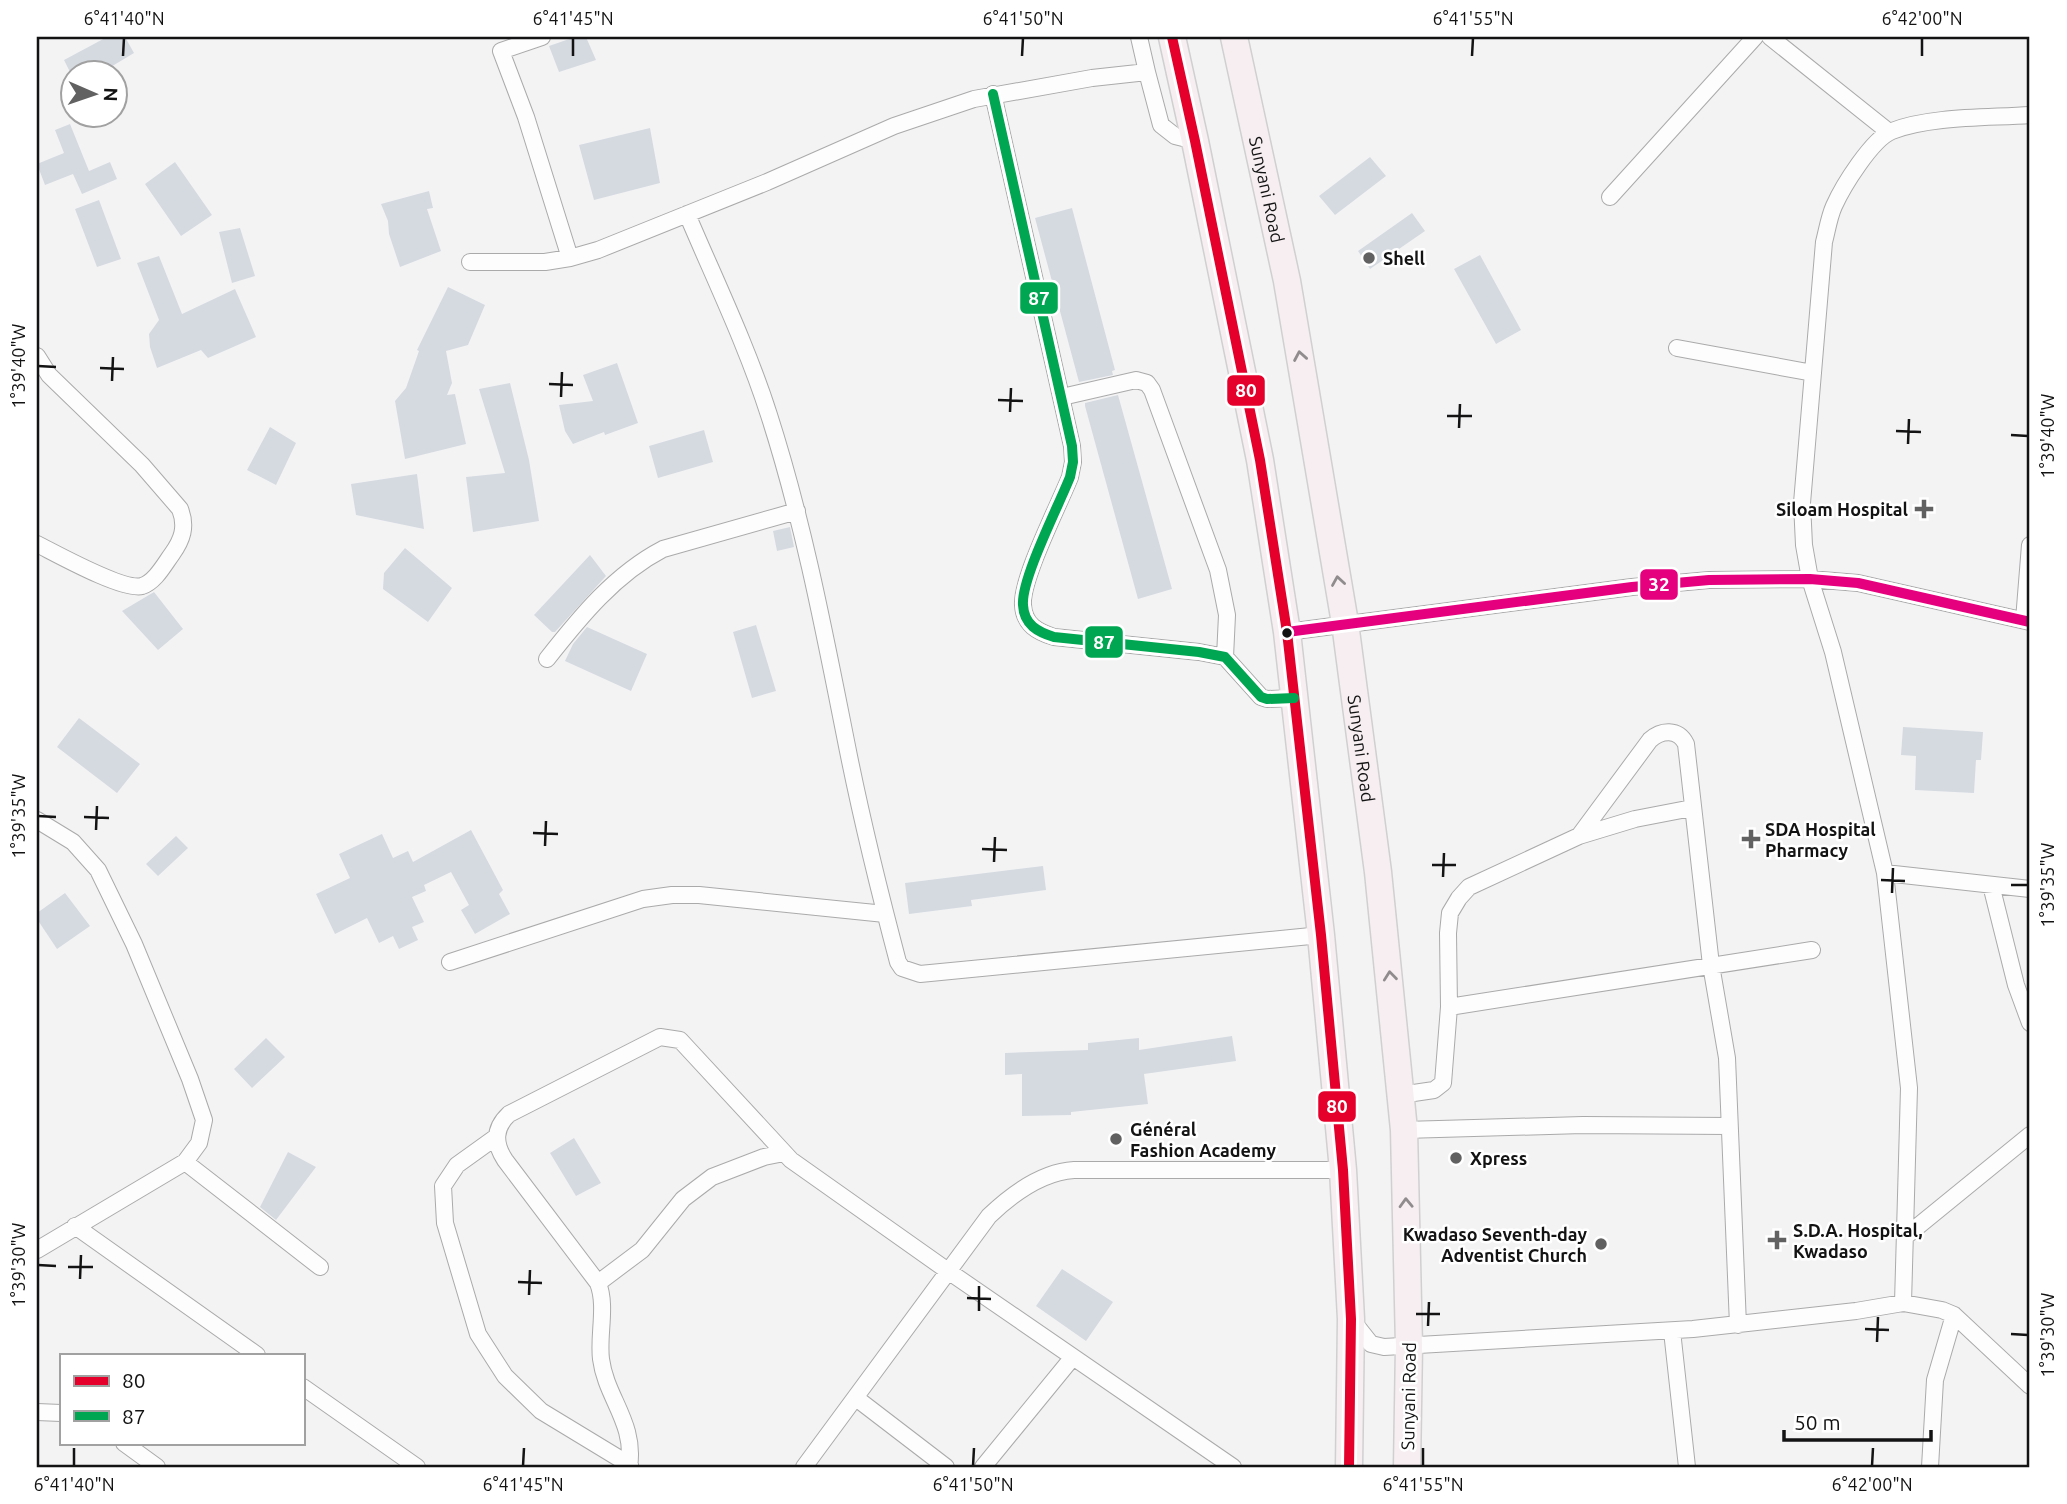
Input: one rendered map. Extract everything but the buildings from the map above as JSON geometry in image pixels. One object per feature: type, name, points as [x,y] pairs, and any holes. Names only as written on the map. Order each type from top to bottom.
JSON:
[{"type":"main road","points":[[1172,37],[1260,460],[1287,632],[1321,935],[1343,1170],[1352,1319],[1349,1467]]},
{"type":"main road","name":"Sunyani Road","points":[[1234,37],[1287,281],[1345,623],[1380,886],[1404,1130],[1409,1346],[1407,1467]]},
{"type":"street","points":[[542,37],[496,44],[526,117],[570,258]]},
{"type":"street","points":[[1139,37],[1161,125],[1175,136],[1195,141]]},
{"type":"street","points":[[1610,197],[1755,37]]},
{"type":"street","points":[[1770,37],[1889,132]]},
{"type":"street","points":[[470,262],[545,262],[570,258],[687,214],[894,126],[993,94],[1147,72]]},
{"type":"street","points":[[993,94],[1072,446],[1070,477],[1026,584],[1023,606],[1028,623],[1037,632],[1054,637],[1225,657],[1261,697],[1294,698]]},
{"type":"street","points":[[1903,1303],[1909,1088],[1885,873],[1833,652],[1810,579],[1804,545],[1802,503],[1824,242],[1832,208],[1872,148],[1889,132],[1917,123],[2030,115]]},
{"type":"street","points":[[687,214],[769,413],[797,511],[885,915],[902,968],[920,974],[1321,935]]},
{"type":"street","points":[[1677,348],[1813,373]]},
{"type":"street","points":[[37,356],[60,387],[142,466],[180,509],[184,530],[180,542],[153,579],[143,586],[119,583],[37,544]]},
{"type":"street","points":[[1062,397],[1136,380],[1147,383],[1152,390],[1218,570],[1227,615],[1225,657]]},
{"type":"street","points":[[547,659],[591,606],[649,556],[663,549],[797,511]]},
{"type":"street","points":[[1287,632],[1681,581],[1810,579],[1858,583],[2027,621],[2030,545]]},
{"type":"street","points":[[1579,836],[1650,740],[1657,734],[1675,733],[1683,738],[1686,744],[1711,965],[1727,1058],[1738,1325]]},
{"type":"street","points":[[1400,1095],[1434,1090],[1443,1083],[1449,1007],[1450,914],[1469,887],[1579,836],[1635,819],[1692,808]]},
{"type":"street","points":[[37,820],[73,842],[98,870],[134,944],[190,1079],[204,1120],[199,1143],[185,1162],[37,1250]]},
{"type":"street","points":[[1885,873],[2030,889]]},
{"type":"street","points":[[1990,885],[2015,985],[2030,1023]]},
{"type":"street","points":[[450,962],[643,899],[663,896],[699,895],[885,915]]},
{"type":"street","points":[[1449,1007],[1812,950]]},
{"type":"street","points":[[496,1137],[457,1165],[443,1185],[445,1223],[478,1334],[505,1376],[541,1411],[629,1466],[631,1442],[601,1361],[601,1295],[598,1283],[497,1149],[496,1137],[500,1122],[509,1114],[660,1037],[680,1040],[784,1153],[948,1271],[1233,1467]]},
{"type":"street","points":[[1404,1130],[1583,1125],[1729,1126]]},
{"type":"street","points":[[1906,1236],[2030,1135]]},
{"type":"street","points":[[598,1283],[642,1250],[682,1199],[712,1177],[764,1157],[784,1153]]},
{"type":"street","points":[[185,1162],[320,1267]]},
{"type":"street","points":[[804,1467],[989,1216],[1004,1202],[1047,1175],[1058,1171],[1343,1170]]},
{"type":"street","points":[[75,1226],[256,1354]]},
{"type":"street","points":[[1352,1319],[1371,1345],[1384,1347],[1672,1331],[1903,1303],[1942,1310],[1954,1315],[2030,1386]]},
{"type":"street","points":[[1930,1467],[1935,1380],[1954,1315]]},
{"type":"street","points":[[1672,1331],[1687,1467]]},
{"type":"street","points":[[983,1467],[1073,1357]]},
{"type":"street","points":[[304,1388],[417,1467]]},
{"type":"street","points":[[856,1398],[946,1467]]},
{"type":"street","points":[[37,1412],[60,1413]]},
{"type":"street","points":[[125,1444],[158,1467]]},
{"type":"transit line","name":"80","points":[[1172,37],[1260,460],[1287,632],[1321,935],[1343,1170],[1351,1319],[1349,1467]]},
{"type":"transit line","name":"87","points":[[993,94],[1072,446],[1070,477],[1028,578],[1023,605],[1026,618],[1037,630],[1054,637],[1225,657],[1261,697],[1294,698]]},
{"type":"transit line","name":"32","points":[[1287,632],[1632,587],[1709,580],[1810,579],[1858,583],[2030,622]]},
{"type":"place","name":"Shell","points":[[1369,258]]},
{"type":"place","name":"Siloam Hospital","points":[[1924,509]]},
{"type":"place","name":"SDA Hospital Pharmacy","points":[[1751,839]]},
{"type":"place","name":"Général Fashion Academy","points":[[1116,1139]]},
{"type":"place","name":"Xpress","points":[[1456,1158]]},
{"type":"place","name":"S.D.A. Hospital, Kwadaso","points":[[1777,1240]]},
{"type":"place","name":"Kwadaso Seventh-day Adventist Church","points":[[1601,1244]]}]
